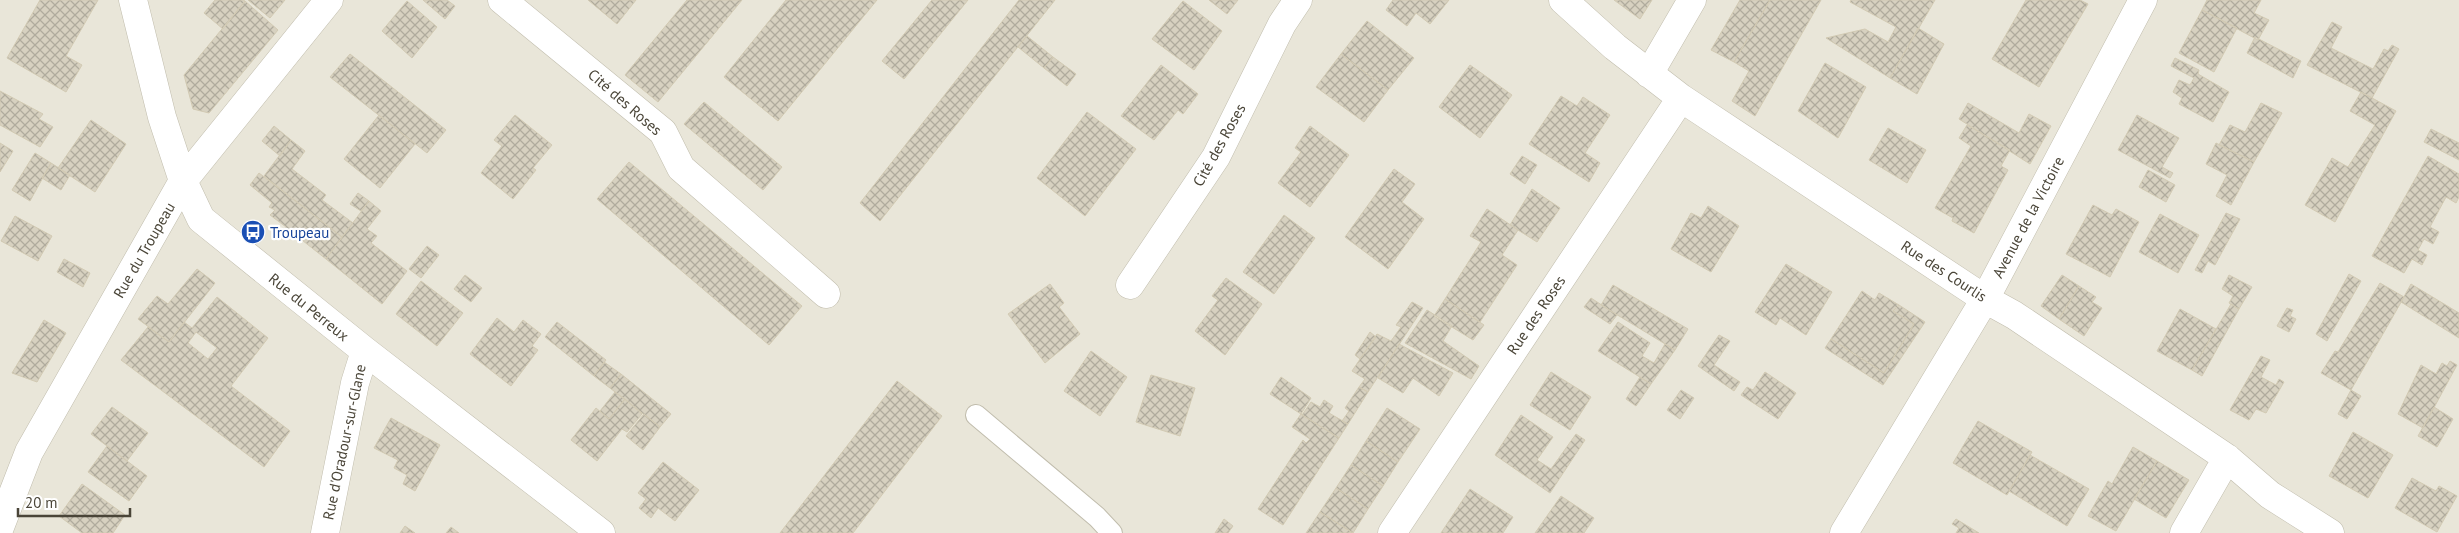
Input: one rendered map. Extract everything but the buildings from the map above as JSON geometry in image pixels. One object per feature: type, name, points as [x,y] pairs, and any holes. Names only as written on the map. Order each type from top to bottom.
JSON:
[{"type":"street","name":"Rue du Perreux","points":[[133,0],[157,99],[183,181],[201,219],[364,351],[601,533]]},
{"type":"street","name":"Rue du Troupeau","points":[[0,527],[29,452],[183,181],[329,0]]},
{"type":"street","name":"Cité des Roses","points":[[502,0],[663,132],[681,168],[826,294]]},
{"type":"street","name":"Cité des Roses","points":[[1130,285],[1216,157],[1282,24],[1298,0]]},
{"type":"street","name":"Rue des Courlis","points":[[1563,0],[1615,47],[1681,98],[1985,299],[2014,315],[2227,458],[2270,495],[2330,533]]},
{"type":"street","points":[[1649,74],[1692,0]]},
{"type":"street","name":"Avenue de la Victoire","points":[[1844,533],[1985,299],[2143,0]]},
{"type":"street","name":"Rue des Roses","points":[[1392,533],[1681,98]]},
{"type":"street","name":"Rue d'Oradour-sur-Glane","points":[[325,533],[355,382],[364,351]]},
{"type":"street","points":[[2184,533],[2227,458]]},
{"type":"lane","points":[[976,416],[1097,517],[1112,533]]},
{"type":"shaded area","points":[[0,0],[2459,0],[2459,533],[0,533]]},
{"type":"place","name":"Troupeau","points":[[253,232]]}]
